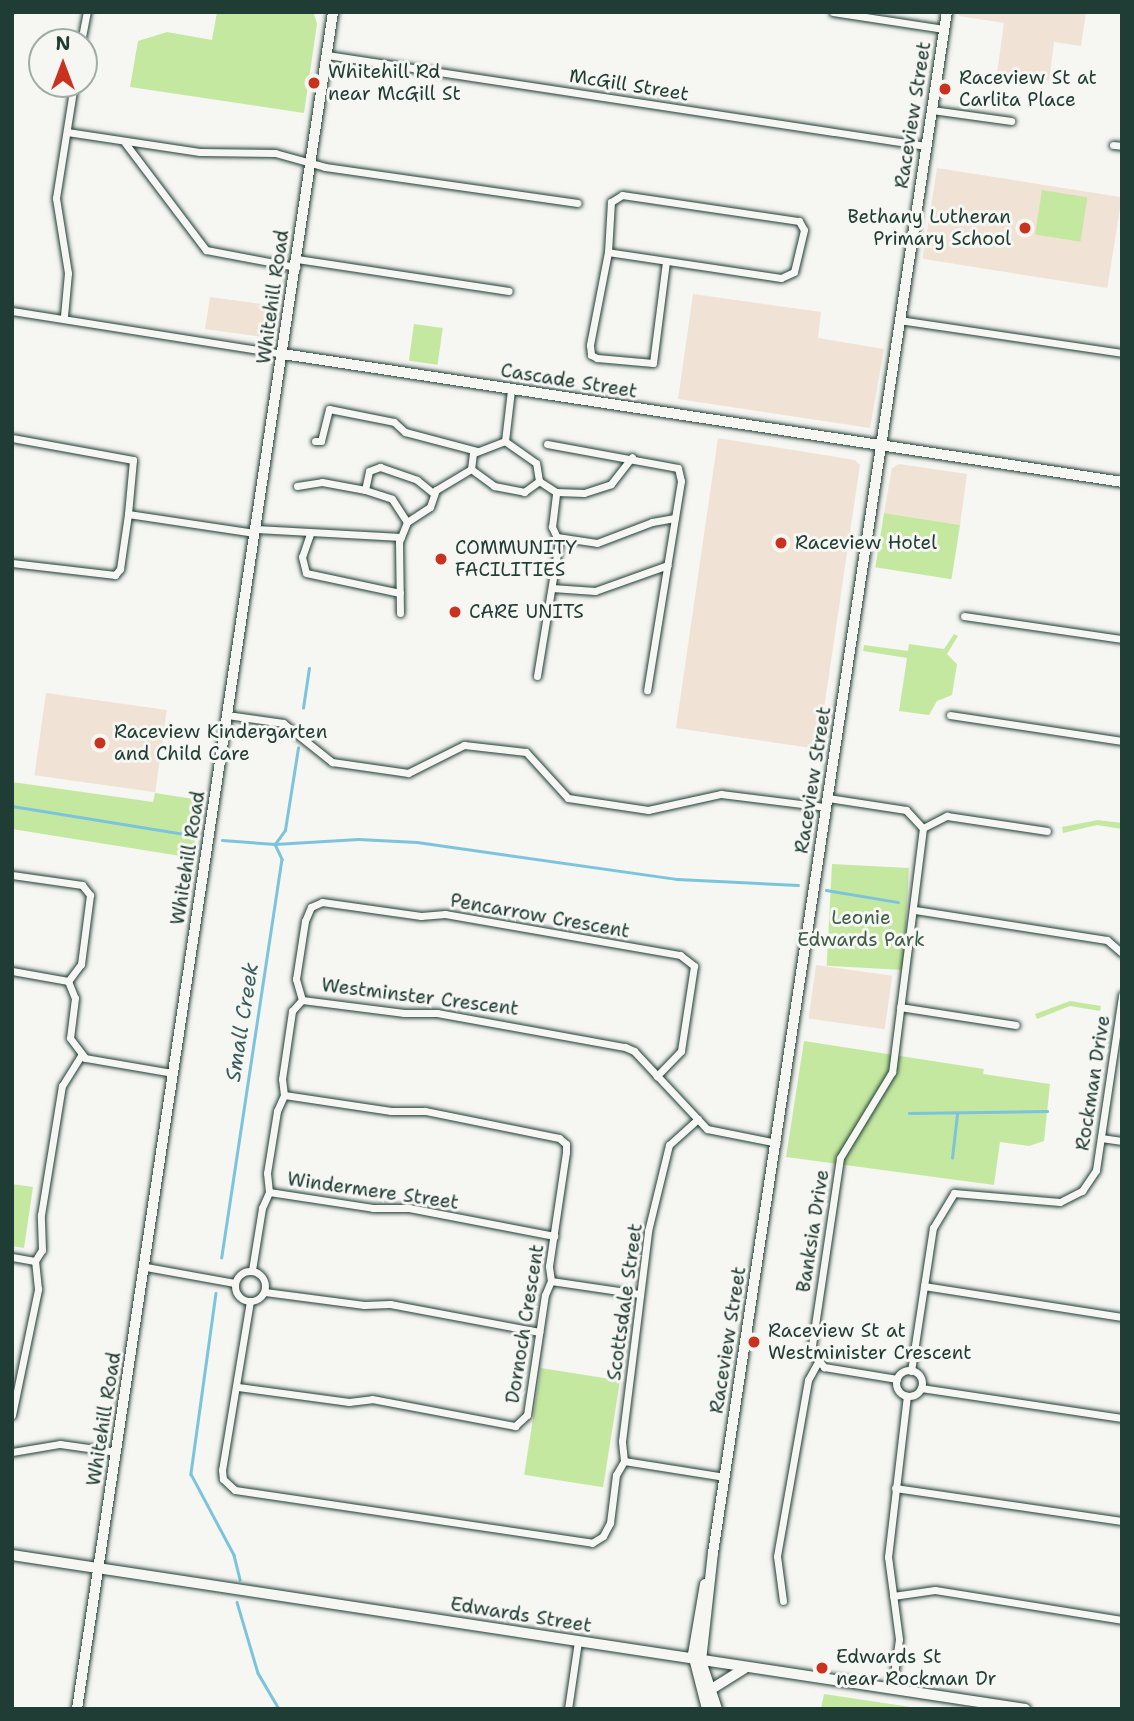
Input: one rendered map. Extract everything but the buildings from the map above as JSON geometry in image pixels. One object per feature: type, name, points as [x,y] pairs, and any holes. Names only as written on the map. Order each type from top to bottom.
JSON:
[{"type":"street","name":"Whitehill Road","points":[[78,1709],[333,12]]},
{"type":"street","points":[[833,12],[944,29]]},
{"type":"street","name":"Raceview Street","points":[[697,1660],[947,12]]},
{"type":"street","name":"McGill Street","points":[[327,55],[926,146]]},
{"type":"street","points":[[64,316],[68,274],[56,198],[72,98]]},
{"type":"street","points":[[932,110],[1011,121]]},
{"type":"street","points":[[67,132],[125,143],[200,152],[275,153],[311,162],[577,203]]},
{"type":"street","points":[[125,143],[206,250],[509,291]]},
{"type":"street","points":[[1113,145],[1122,146]]},
{"type":"street","points":[[608,252],[789,277],[801,254],[803,225],[622,195],[611,202],[608,252],[590,345],[591,355],[597,358],[653,363],[666,262]]},
{"type":"street","name":"Cascade Street","points":[[12,311],[64,316],[512,390],[1122,482]]},
{"type":"street","points":[[899,320],[1122,353]]},
{"type":"street","points":[[505,441],[512,390]]},
{"type":"street","points":[[315,441],[321,440],[329,409],[394,422],[405,432],[477,451]]},
{"type":"street","points":[[12,438],[133,460],[120,569],[115,575],[12,563]]},
{"type":"street","points":[[471,469],[472,453],[505,441]]},
{"type":"street","points":[[505,441],[536,463],[539,481],[555,492],[584,494],[611,484],[632,457]]},
{"type":"street","points":[[547,444],[632,457],[678,468],[681,481],[647,690]]},
{"type":"street","points":[[365,490],[369,471],[380,467],[416,480],[434,495]]},
{"type":"street","points":[[471,469],[494,486],[524,492],[539,481]]},
{"type":"street","points":[[400,613],[401,537],[407,522],[430,507],[434,495],[471,469]]},
{"type":"street","points":[[297,486],[321,482],[365,490],[392,499],[407,522]]},
{"type":"street","points":[[537,676],[552,587],[557,537],[552,527],[555,492]]},
{"type":"street","points":[[128,514],[255,531],[401,537]]},
{"type":"street","points":[[557,537],[597,543],[675,518]]},
{"type":"street","points":[[310,534],[302,557],[306,573],[400,593]]},
{"type":"street","points":[[552,587],[596,591],[668,565]]},
{"type":"street","points":[[964,616],[1122,639]]},
{"type":"street","points":[[227,715],[283,723],[332,762],[408,773],[464,745],[526,752],[568,798],[648,810],[721,794],[906,810],[923,828],[915,910],[1107,940],[1122,953]]},
{"type":"street","points":[[950,715],[1122,741]]},
{"type":"street","points":[[923,828],[947,816],[1047,831]]},
{"type":"street","points":[[12,875],[82,886],[90,895],[80,964],[68,981]]},
{"type":"street","name":"Pencarrow Crescent","points":[[302,1000],[296,979],[305,921],[311,907],[322,902],[421,916],[445,914],[680,955],[694,966],[681,1051],[657,1076]]},
{"type":"street","name":"Banksia Drive","points":[[817,1364],[811,1351],[840,1158],[892,1072],[915,910]]},
{"type":"street","points":[[12,971],[68,981]]},
{"type":"street","points":[[68,981],[75,998],[70,1038],[81,1055],[173,1073]]},
{"type":"street","name":"Rockman Drive","points":[[911,1371],[933,1228],[954,1193],[1060,1202],[1082,1191],[1096,1170],[1119,1040],[1122,995]]},
{"type":"street","name":"Westminster Crescent","points":[[252,1270],[262,1208],[269,1192],[267,1173],[277,1111],[284,1095],[282,1075],[292,1011],[302,1000],[530,1027],[556,1037],[625,1047],[715,1133],[776,1143]]},
{"type":"street","points":[[900,1007],[1016,1025]]},
{"type":"street","points":[[12,1415],[38,1289],[36,1261],[42,1250],[41,1215],[64,1079],[81,1055]]},
{"type":"street","name":"Dornoch Crescent","points":[[238,1387],[349,1402],[372,1399],[515,1426],[527,1415],[539,1332],[551,1281],[554,1236],[566,1152],[566,1143],[559,1138],[425,1111],[391,1111],[284,1095]]},
{"type":"street","name":"Scottsdale Street","points":[[624,1461],[622,1441],[637,1344],[639,1294],[666,1154],[675,1137],[698,1119]]},
{"type":"street","points":[[1101,1138],[1122,1141]]},
{"type":"street","name":"Windermere Street","points":[[269,1192],[373,1208],[409,1208],[554,1236]]},
{"type":"street","points":[[12,1257],[36,1261]]},
{"type":"street","points":[[146,1267],[235,1283]]},
{"type":"street","points":[[235,1283],[242,1272],[252,1270],[263,1277],[265,1292]]},
{"type":"street","points":[[551,1281],[639,1294]]},
{"type":"street","points":[[235,1283],[240,1298],[250,1301],[265,1292],[364,1305],[390,1304],[539,1332]]},
{"type":"street","points":[[924,1286],[1122,1317]]},
{"type":"street","points":[[250,1301],[238,1387],[222,1470],[228,1486],[246,1493],[592,1542],[603,1536],[610,1523],[616,1475],[624,1461],[725,1477]]},
{"type":"street","points":[[12,1351],[23,1352]]},
{"type":"street","points":[[783,1601],[777,1556],[808,1380],[817,1364],[897,1379],[911,1371],[919,1375],[921,1388]]},
{"type":"street","points":[[897,1379],[899,1391],[906,1395]]},
{"type":"street","points":[[906,1395],[921,1388],[1122,1418]]},
{"type":"street","points":[[892,1689],[899,1639],[888,1557],[906,1395]]},
{"type":"street","points":[[13,1450],[60,1444],[116,1452]]},
{"type":"street","points":[[895,1488],[1122,1521]]},
{"type":"street","name":"Edwards Street","points":[[12,1555],[1026,1709]]},
{"type":"street","points":[[893,1596],[934,1590],[1122,1620]]},
{"type":"street","points":[[568,1709],[578,1641]]},
{"type":"street","points":[[697,1660],[717,1709]]},
{"type":"street","points":[[697,1660],[708,1709]]},
{"type":"street","points":[[710,1690],[744,1668]]},
{"type":"shaded area","points":[[960,12],[1086,12],[1081,46],[1054,42],[1049,81],[997,73],[1004,23],[959,16]]},
{"type":"shaded area","name":"Bethany Lutheran Primary School","points":[[937,168],[1122,197],[1107,288],[923,259]]},
{"type":"shaded area","points":[[693,294],[821,312],[818,338],[884,349],[870,428],[678,399]]},
{"type":"shaded area","points":[[210,297],[275,306],[271,332],[264,337],[205,329]]},
{"type":"shaded area","points":[[718,438],[855,460],[860,465],[818,749],[676,728]]},
{"type":"shaded area","points":[[899,464],[967,474],[960,525],[884,513],[892,468]]},
{"type":"shaded area","name":"Raceview Kindergarten and Child Care","points":[[46,693],[167,710],[155,792],[34,775]]},
{"type":"shaded area","points":[[816,965],[892,976],[885,1029],[808,1018]]},
{"type":"green space","points":[[217,12],[314,14],[317,24],[304,113],[130,87],[138,41],[167,32],[212,40]]},
{"type":"green space","points":[[1042,190],[1087,197],[1080,242],[1035,234]]},
{"type":"green space","points":[[414,324],[443,328],[438,365],[409,361]]},
{"type":"green space","points":[[884,513],[960,525],[951,579],[875,567]]},
{"type":"green space","points":[[954,634],[958,636],[947,654],[957,664],[952,695],[937,701],[929,715],[899,711],[907,658],[863,651],[864,645],[908,651],[909,644],[944,649]]},
{"type":"green space","points":[[12,782],[153,802],[155,793],[200,800],[193,858],[12,829]]},
{"type":"green space","points":[[1098,820],[1122,823],[1122,829],[1097,825],[1063,833],[1062,827]]},
{"type":"green space","name":"Leonie Edwards Park","points":[[832,864],[909,868],[904,970],[827,966]]},
{"type":"green space","points":[[1070,1001],[1101,1006],[1100,1011],[1070,1006],[1037,1019],[1035,1014]]},
{"type":"green space","points":[[804,1041],[984,1069],[983,1074],[1050,1084],[1044,1141],[1029,1146],[1000,1142],[994,1185],[786,1157]]},
{"type":"green space","points":[[12,1184],[33,1187],[24,1248],[12,1246]]},
{"type":"green space","points":[[541,1368],[620,1381],[603,1487],[524,1475]]},
{"type":"green space","points":[[824,1694],[924,1709],[821,1709]]},
{"type":"waterway","points":[[303,708],[309,668]]},
{"type":"waterway","points":[[275,844],[285,830],[298,748]]},
{"type":"waterway","name":"Small Creek","points":[[12,806],[192,835]]},
{"type":"waterway","points":[[275,844],[358,839],[417,842],[677,879],[798,885]]},
{"type":"waterway","name":"Small Creek","points":[[222,840],[275,844],[282,859],[222,1258]]},
{"type":"waterway","points":[[826,890],[898,902]]},
{"type":"waterway","points":[[909,1113],[1047,1111]]},
{"type":"waterway","points":[[952,1158],[957,1114]]},
{"type":"waterway","name":"Small Creek","points":[[216,1293],[191,1474],[234,1555],[240,1579]]},
{"type":"waterway","name":"Small Creek","points":[[237,1602],[258,1673],[279,1709]]},
{"type":"place","name":"Whitehill Rd near McGill St","points":[[314,83]]},
{"type":"place","name":"Raceview St at Carlita Place","points":[[945,89]]},
{"type":"place","name":"Bethany Lutheran Primary School","points":[[1025,228]]},
{"type":"place","name":"Raceview Hotel","points":[[781,543]]},
{"type":"place","name":"COMMUNITY FACILITIES","points":[[441,559]]},
{"type":"place","name":"CARE UNITS","points":[[455,612]]},
{"type":"place","name":"Raceview Kindergarten and Child Care","points":[[100,743]]},
{"type":"place","name":"Raceview St at Westminister Crescent","points":[[754,1342]]},
{"type":"place","name":"Edwards St near Rockman Dr","points":[[822,1668]]}]
